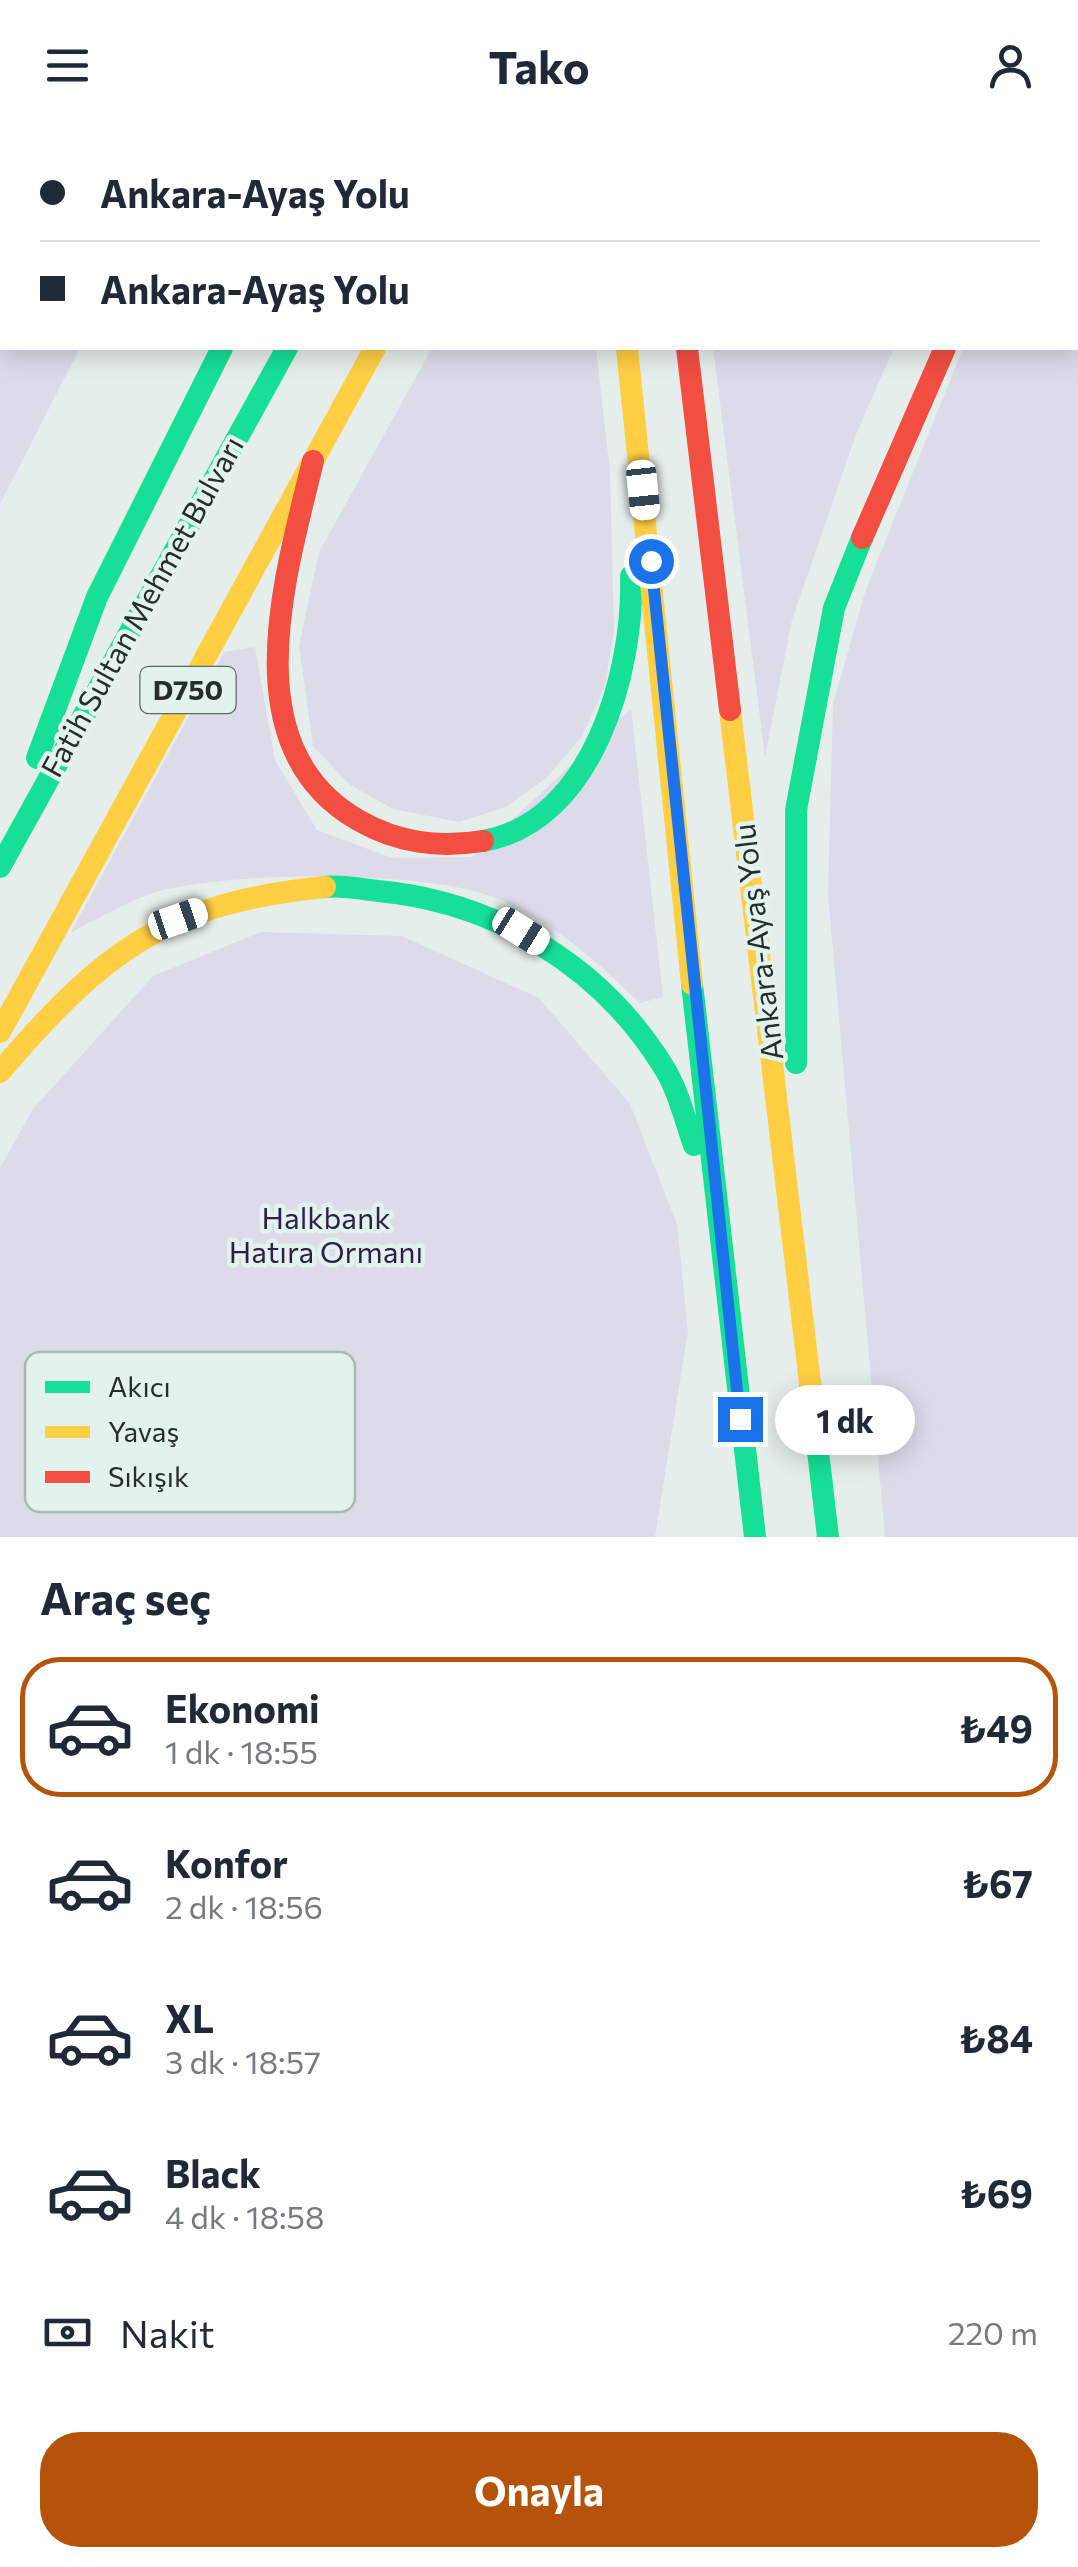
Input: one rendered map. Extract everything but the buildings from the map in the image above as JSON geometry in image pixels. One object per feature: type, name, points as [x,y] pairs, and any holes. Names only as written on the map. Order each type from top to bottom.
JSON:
[{"type":"highway","points":[[0,856],[97,597],[221,350]]},
{"type":"highway","name":"Fatih Sultan Mehmet Bulvarı","points":[[0,867],[286,350]]},
{"type":"highway","name":"D750","points":[[0,1032],[375,350]]},
{"type":"highway","points":[[313,462],[287,572],[279,666],[282,718],[294,754],[317,790],[349,817],[384,835],[418,844],[457,845],[490,840],[526,823],[577,772],[622,688],[632,585],[610,350]]},
{"type":"highway","points":[[627,350],[720,1261],[755,1537]]},
{"type":"highway","name":"Ankara-Ayaş Yolu","points":[[687,350],[828,1537]]},
{"type":"highway","points":[[805,1332],[793,961],[796,810],[834,608],[883,485],[945,350]]},
{"type":"highway","points":[[0,1072],[47,1016],[112,956],[178,919],[244,897],[318,886],[387,888],[462,904],[521,931],[574,965],[630,1014],[666,1070],[690,1126],[720,1261]]},
{"type":"green space","points":[[0,350],[79,350],[0,504]]},
{"type":"green space","points":[[431,350],[596,350],[610,472],[614,631],[605,686],[581,738],[545,779],[506,807],[459,822],[393,809],[350,785],[313,746],[299,646],[319,552]]},
{"type":"green space","points":[[713,350],[893,350],[857,432],[792,620],[765,757]]},
{"type":"green space","points":[[962,350],[1078,350],[1078,1537],[885,1537],[828,894],[833,704],[866,589]]},
{"type":"green space","points":[[255,647],[275,760],[317,830],[392,858],[472,857],[631,709],[663,997],[640,1003],[575,945],[501,900],[427,883],[325,876],[222,881],[147,895],[71,932],[224,652]]},
{"type":"green space","name":"Halkbank Hatıra Ormanı","points":[[261,932],[402,936],[539,998],[630,1104],[677,1224],[688,1331],[655,1537],[0,1537],[0,1168],[33,1109],[153,976]]},
{"type":"traffic: fast","points":[[37,758],[97,597],[221,350]]},
{"type":"traffic: fast","points":[[0,867],[286,350]]},
{"type":"traffic: fast","points":[[796,1063],[796,810],[834,608],[862,538]]},
{"type":"traffic: fast","points":[[483,841],[521,828],[553,805],[579,773],[600,736],[625,654],[631,576]]},
{"type":"traffic: fast","points":[[325,887],[422,898],[464,909],[542,945],[609,998],[638,1030],[668,1075],[694,1145]]},
{"type":"traffic: fast","points":[[692,984],[755,1537]]},
{"type":"traffic: fast","points":[[810,1383],[828,1537]]},
{"type":"traffic: slow","points":[[0,1032],[374,350]]},
{"type":"traffic: slow","points":[[627,350],[692,984]]},
{"type":"traffic: slow","points":[[730,710],[810,1383]]},
{"type":"traffic: slow","points":[[0,1072],[71,995],[141,941],[179,921],[221,906],[325,887]]},
{"type":"traffic: jam","points":[[687,350],[730,710]]},
{"type":"traffic: jam","points":[[862,538],[944,350]]},
{"type":"traffic: jam","points":[[313,461],[291,554],[278,656],[281,704],[294,749],[318,788],[373,828],[419,842],[483,841]]},
{"type":"route","points":[[651,561],[720,1261],[740,1419]]}]
